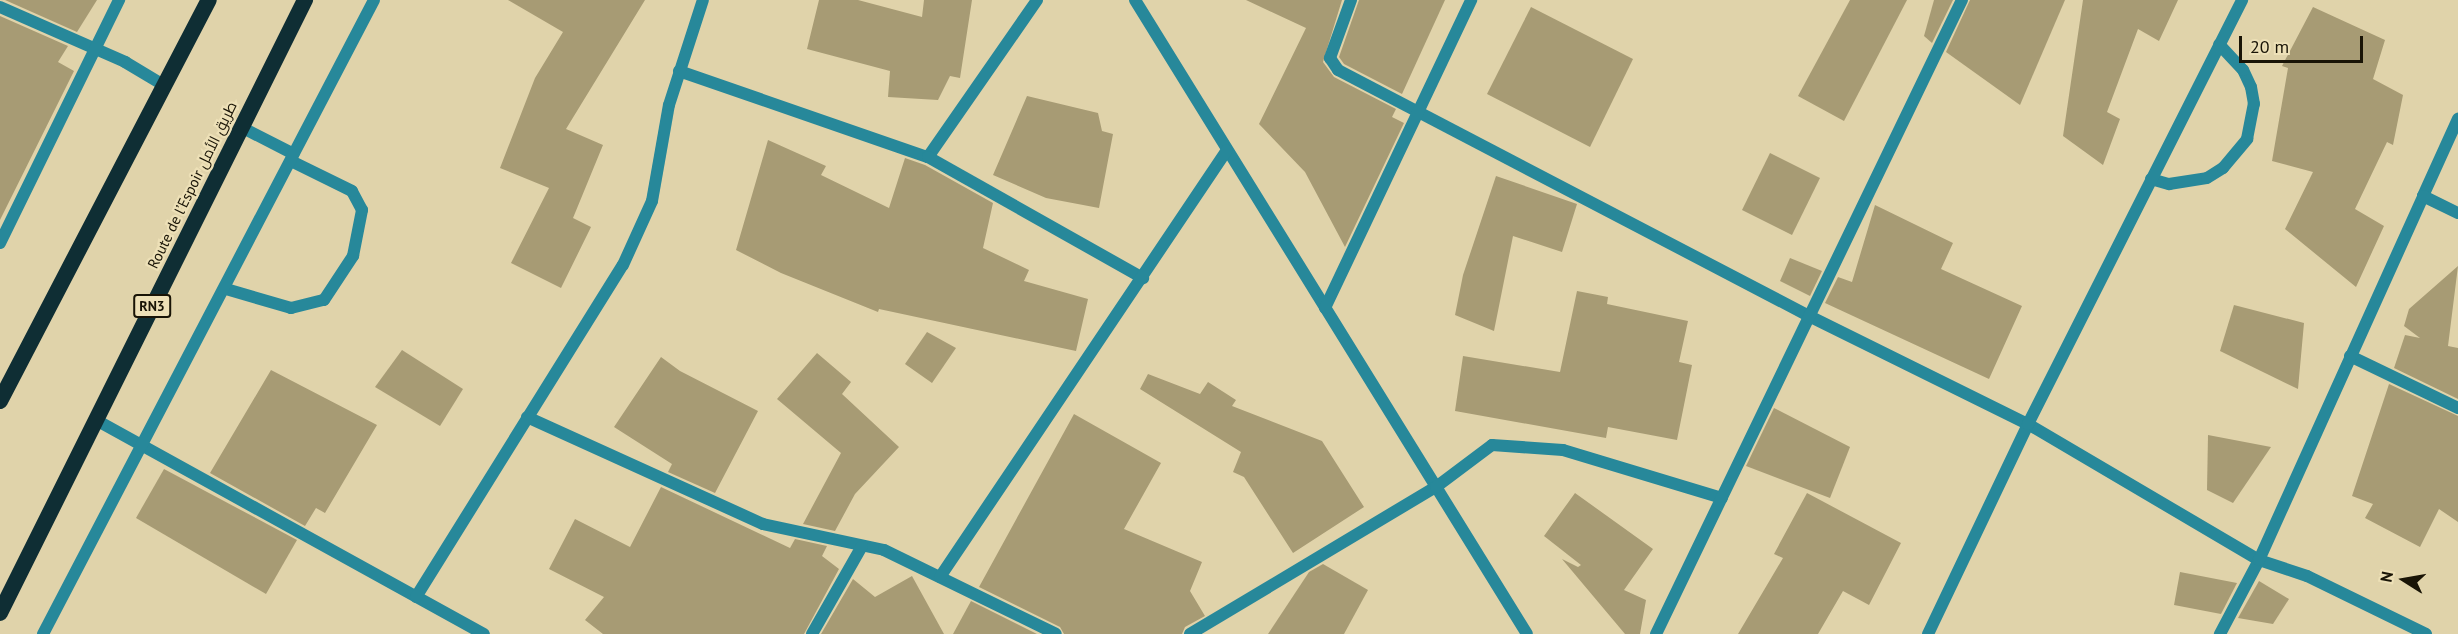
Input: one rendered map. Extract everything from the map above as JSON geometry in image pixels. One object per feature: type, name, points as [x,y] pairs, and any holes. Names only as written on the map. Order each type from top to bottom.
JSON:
[{"type":"highway","points":[[0,400],[209,0]]},
{"type":"highway","name":"Route de l’Espoir طريق الأمل","points":[[0,613],[305,0]]},
{"type":"street","points":[[0,243],[119,0]]},
{"type":"street","points":[[43,634],[226,289],[374,0]]},
{"type":"street","points":[[416,597],[623,264],[652,201],[669,105],[703,0]]},
{"type":"street","points":[[928,157],[1037,0]]},
{"type":"street","points":[[1135,0],[1527,634]]},
{"type":"street","points":[[1351,0],[1330,58],[1338,70],[1809,316],[2028,424],[2259,560],[2307,576],[2426,634]]},
{"type":"street","points":[[1325,308],[1471,0]]},
{"type":"street","points":[[1656,634],[1962,0]]},
{"type":"street","points":[[1928,634],[2028,424],[2242,0]]},
{"type":"street","points":[[0,7],[94,48],[165,86]]},
{"type":"street","points":[[2151,179],[2169,184],[2207,178],[2237,156],[2247,139],[2253,113],[2251,87],[2243,70],[2219,44]]},
{"type":"street","points":[[679,71],[928,157],[1143,278]]},
{"type":"street","points":[[2220,634],[2259,560],[2458,118]]},
{"type":"street","points":[[226,289],[291,308],[324,300],[353,256],[362,210],[352,191],[241,128]]},
{"type":"street","points":[[940,577],[1227,150]]},
{"type":"street","points":[[2423,196],[2458,213]]},
{"type":"street","points":[[2350,357],[2458,408]]},
{"type":"street","points":[[527,417],[763,524],[884,550],[1056,634]]},
{"type":"street","points":[[96,420],[484,634]]},
{"type":"street","points":[[1190,634],[1436,488],[1492,445],[1563,450],[1722,498]]},
{"type":"street","points":[[812,634],[862,546]]},
{"type":"building","points":[[5,0],[97,0],[77,32]]},
{"type":"building","points":[[508,0],[645,0],[566,129],[603,145],[573,218],[591,227],[561,288],[511,263],[549,188],[500,168],[535,78],[563,32]]},
{"type":"building","points":[[819,0],[858,0],[922,17],[924,0],[972,0],[960,78],[950,76],[938,100],[888,97],[890,71],[807,49]]},
{"type":"building","points":[[1246,0],[1342,0],[1323,62],[1334,77],[1396,109],[1392,117],[1404,123],[1345,247],[1305,172],[1259,124],[1306,28]]},
{"type":"building","points":[[1359,0],[1445,0],[1402,94],[1344,64],[1339,57]]},
{"type":"building","points":[[1850,0],[1907,0],[1844,121],[1798,96]]},
{"type":"building","points":[[1934,0],[1953,0],[1932,43],[1924,36]]},
{"type":"building","points":[[1970,0],[2065,0],[2020,105],[1946,52]]},
{"type":"building","points":[[2083,0],[2178,0],[2159,41],[2138,29],[2107,112],[2120,119],[2103,165],[2063,136]]},
{"type":"building","points":[[1531,7],[1633,59],[1590,147],[1487,94]]},
{"type":"building","points":[[2313,7],[2385,40],[2373,79],[2403,95],[2393,145],[2387,142],[2355,209],[2384,226],[2356,287],[2285,229],[2313,172],[2272,161],[2288,68],[2282,66]]},
{"type":"building","points":[[0,16],[68,46],[58,62],[74,71],[0,220]]},
{"type":"building","points":[[1027,96],[1098,113],[1102,131],[1113,134],[1099,208],[1046,198],[993,175]]},
{"type":"building","points":[[768,140],[826,166],[821,175],[889,208],[905,158],[925,165],[993,203],[983,248],[1029,270],[1024,281],[1088,299],[1076,351],[879,309],[878,312],[781,273],[736,250]]},
{"type":"building","points":[[1770,153],[1820,178],[1792,235],[1742,210]]},
{"type":"building","points":[[1496,176],[1577,204],[1562,252],[1513,236],[1494,331],[1455,315],[1463,275]]},
{"type":"building","points":[[1875,205],[1953,243],[1941,269],[2022,306],[1989,379],[1825,303],[1838,277],[1852,282]]},
{"type":"building","points":[[1790,258],[1822,271],[1810,296],[1780,281]]},
{"type":"building","points":[[2458,266],[2448,346],[2458,348],[2458,399],[2394,368],[2405,335],[2420,338],[2404,326],[2409,309]]},
{"type":"building","points":[[1577,291],[1608,297],[1607,304],[1688,321],[1679,362],[1692,365],[1677,440],[1608,427],[1606,438],[1455,411],[1463,356],[1560,372]]},
{"type":"building","points":[[2234,305],[2304,323],[2298,389],[2220,351]]},
{"type":"building","points":[[927,332],[956,348],[932,383],[905,364]]},
{"type":"building","points":[[402,350],[463,389],[440,426],[375,387]]},
{"type":"building","points":[[817,353],[851,382],[842,394],[899,447],[855,494],[835,531],[803,524],[841,453],[777,399]]},
{"type":"building","points":[[661,357],[680,371],[758,411],[715,493],[668,472],[672,464],[614,427]]},
{"type":"building","points":[[271,370],[377,425],[325,513],[316,508],[305,526],[210,473]]},
{"type":"building","points":[[1148,374],[1200,394],[1208,382],[1236,400],[1232,406],[1322,441],[1364,507],[1293,553],[1244,477],[1233,472],[1241,452],[1140,389]]},
{"type":"building","points":[[2389,384],[2458,416],[2458,522],[2439,509],[2420,547],[2365,518],[2373,504],[2352,496]]},
{"type":"building","points":[[1774,408],[1850,447],[1830,498],[1746,466]]},
{"type":"building","points":[[1074,414],[1161,463],[1124,529],[1202,562],[1190,591],[1205,616],[1185,627],[1182,634],[1064,634],[1060,627],[979,587]]},
{"type":"building","points":[[2208,435],[2271,447],[2233,503],[2207,490]]},
{"type":"building","points":[[164,469],[297,540],[266,594],[136,518]]},
{"type":"building","points":[[661,487],[790,548],[795,539],[827,546],[822,556],[839,569],[804,634],[603,634],[585,620],[604,597],[549,569],[575,519],[630,547]]},
{"type":"building","points":[[1575,493],[1653,549],[1624,590],[1646,600],[1640,634],[1625,634],[1562,559],[1578,567],[1581,565],[1544,536]]},
{"type":"building","points":[[1807,493],[1901,543],[1869,605],[1843,591],[1818,634],[1738,634],[1783,558],[1774,554]]},
{"type":"building","points":[[1323,564],[1368,590],[1344,634],[1268,634],[1309,572]]},
{"type":"building","points":[[2180,572],[2237,583],[2221,614],[2174,605]]},
{"type":"building","points":[[912,576],[944,634],[821,634],[853,579],[875,597]]},
{"type":"building","points":[[2259,581],[2289,599],[2273,624],[2238,618]]},
{"type":"building","points":[[971,601],[1037,634],[953,634]]}]
